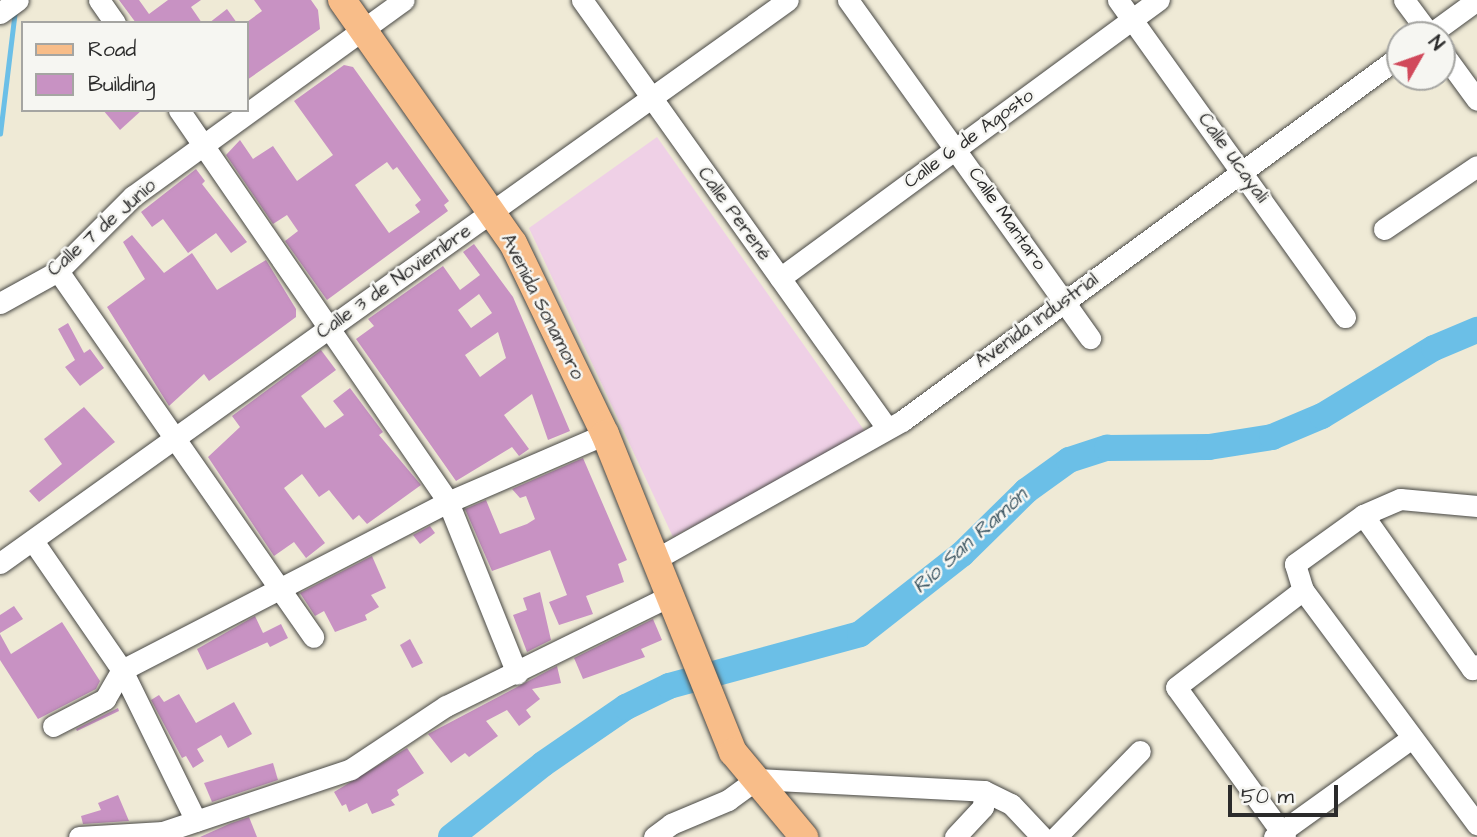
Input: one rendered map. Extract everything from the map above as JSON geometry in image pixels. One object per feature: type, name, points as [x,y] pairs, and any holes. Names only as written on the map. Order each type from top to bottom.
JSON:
[{"type":"main road","name":"Avenida Sonamoro","points":[[342,0],[513,243],[605,434],[656,559],[686,644],[733,752],[804,837]]},
{"type":"street","points":[[0,13],[18,0]]},
{"type":"street","points":[[99,0],[114,21]]},
{"type":"street","name":"Calle 7 de Junio","points":[[0,303],[58,271],[133,196],[404,0]]},
{"type":"street","name":"Calle Perené","points":[[582,0],[887,428]]},
{"type":"street","name":"Calle 3 de Noviembre","points":[[0,563],[788,0]]},
{"type":"street","name":"Calle Mantaro","points":[[848,0],[957,148],[1090,338]]},
{"type":"street","name":"Calle Ucayali","points":[[1118,0],[1345,317]]},
{"type":"street","name":"Calle 6 de Agosto","points":[[780,278],[1159,0]]},
{"type":"street","points":[[1405,0],[1419,21]]},
{"type":"street","points":[[1448,21],[1477,0]]},
{"type":"street","name":"Avenida Industrial","points":[[656,559],[887,428],[1244,173],[1386,66]]},
{"type":"street","points":[[1456,71],[1477,100]]},
{"type":"street","points":[[180,112],[448,502],[517,674]]},
{"type":"street","points":[[1384,229],[1477,166]]},
{"type":"street","points":[[58,271],[313,637]]},
{"type":"street","points":[[53,726],[105,699],[122,670],[448,502],[605,434]]},
{"type":"street","points":[[1474,511],[1400,499],[1363,515],[1295,564],[1303,590],[1477,824]]},
{"type":"street","points":[[1363,515],[1472,669],[1477,665]]},
{"type":"street","points":[[33,541],[122,670],[196,821]]},
{"type":"street","points":[[1303,590],[1176,687],[1280,835],[1412,738]]},
{"type":"street","points":[[79,837],[163,832],[351,769],[446,706],[517,674],[668,597]]},
{"type":"street","points":[[1056,837],[1140,751]]},
{"type":"street","points":[[654,837],[728,800],[757,779],[984,791],[1011,804],[1042,837]]},
{"type":"street","points":[[956,837],[983,807],[984,791]]},
{"type":"shaded area","points":[[657,137],[866,433],[673,537],[529,228]]},
{"type":"building","points":[[119,0],[139,0],[149,14],[168,0],[201,0],[191,7],[201,21],[135,21]]},
{"type":"building","points":[[254,0],[311,0],[318,10],[320,29],[248,79],[248,21],[262,11]]},
{"type":"building","points":[[227,9],[236,21],[212,21]]},
{"type":"building","points":[[344,65],[353,67],[449,201],[444,205],[448,211],[327,300],[285,241],[298,231],[287,215],[273,224],[226,155],[240,140],[253,159],[273,146],[297,181],[333,155],[294,101]],"holes":[[[387,162],[393,170],[397,167],[421,200],[415,205],[420,212],[389,233],[355,185]]]},
{"type":"building","points":[[105,112],[140,112],[120,130]]},
{"type":"building","points":[[196,169],[205,181],[202,184],[247,242],[231,253],[216,233],[188,253],[163,219],[152,227],[141,212]]},
{"type":"building","points":[[132,235],[164,273],[192,253],[217,290],[266,260],[296,309],[296,317],[209,381],[204,374],[169,406],[107,307],[145,279],[123,242]]},
{"type":"building","points":[[474,244],[513,297],[570,431],[548,440],[532,394],[504,415],[529,449],[519,456],[512,447],[456,481],[356,339],[374,326],[368,319],[443,266],[460,290],[480,275],[463,252]],"holes":[[[479,294],[492,313],[471,328],[458,310]],[[498,332],[506,358],[480,377],[465,355]]]},
{"type":"building","points":[[68,323],[84,353],[90,349],[104,368],[80,386],[65,367],[75,360],[58,329]]},
{"type":"building","points":[[321,350],[336,370],[301,396],[325,428],[344,415],[333,401],[350,388],[383,432],[379,435],[421,485],[367,524],[359,515],[353,520],[329,490],[319,497],[302,474],[284,488],[325,543],[306,558],[294,542],[274,556],[208,457],[240,427],[232,416]]},
{"type":"building","points":[[84,407],[115,442],[39,502],[29,491],[62,464],[44,439]]},
{"type":"building","points":[[583,458],[627,560],[618,564],[624,582],[586,596],[593,614],[559,625],[549,602],[567,595],[550,550],[492,571],[465,509],[486,500],[500,534],[527,524],[535,519],[526,496],[520,498],[512,489]]},
{"type":"building","points":[[430,526],[435,533],[420,544],[413,535]]},
{"type":"building","points":[[372,556],[386,588],[371,595],[379,607],[365,615],[367,620],[335,632],[324,611],[315,616],[300,593]]},
{"type":"building","points":[[540,592],[551,640],[527,652],[513,615],[527,610],[523,598]]},
{"type":"building","points":[[14,606],[23,619],[0,633],[0,615]]},
{"type":"building","points":[[255,616],[263,633],[281,624],[288,638],[270,647],[267,642],[207,670],[197,649]]},
{"type":"building","points":[[653,619],[662,640],[641,649],[645,657],[583,679],[574,658]]},
{"type":"building","points":[[62,622],[100,681],[96,689],[38,719],[0,660],[0,634],[11,654]]},
{"type":"building","points":[[410,639],[423,663],[412,668],[400,645]]},
{"type":"building","points":[[557,666],[561,683],[532,689],[540,699],[526,710],[531,717],[519,726],[507,710],[486,721],[498,736],[469,757],[465,753],[451,763],[428,734]]},
{"type":"building","points":[[179,694],[196,723],[234,702],[252,734],[228,748],[221,735],[197,749],[204,761],[193,768],[186,756],[182,758],[151,700],[159,695],[164,702]]},
{"type":"building","points":[[118,708],[119,711],[77,731],[76,729]]},
{"type":"building","points":[[407,748],[424,773],[397,790],[399,795],[391,800],[395,805],[372,814],[367,803],[349,812],[346,804],[342,806],[334,792]]},
{"type":"building","points":[[273,763],[278,780],[212,802],[204,783]]},
{"type":"building","points":[[118,795],[129,821],[83,824],[81,816],[101,810],[98,803]]},
{"type":"building","points":[[249,817],[257,837],[200,837],[229,824]]},
{"type":"waterway","points":[[0,134],[15,10]]},
{"type":"waterway","name":"Río San Ramón","points":[[451,837],[543,764],[626,707],[669,686],[860,634],[962,554],[1026,491],[1069,460],[1107,448],[1209,447],[1272,437],[1322,416],[1434,348],[1477,330]]}]
